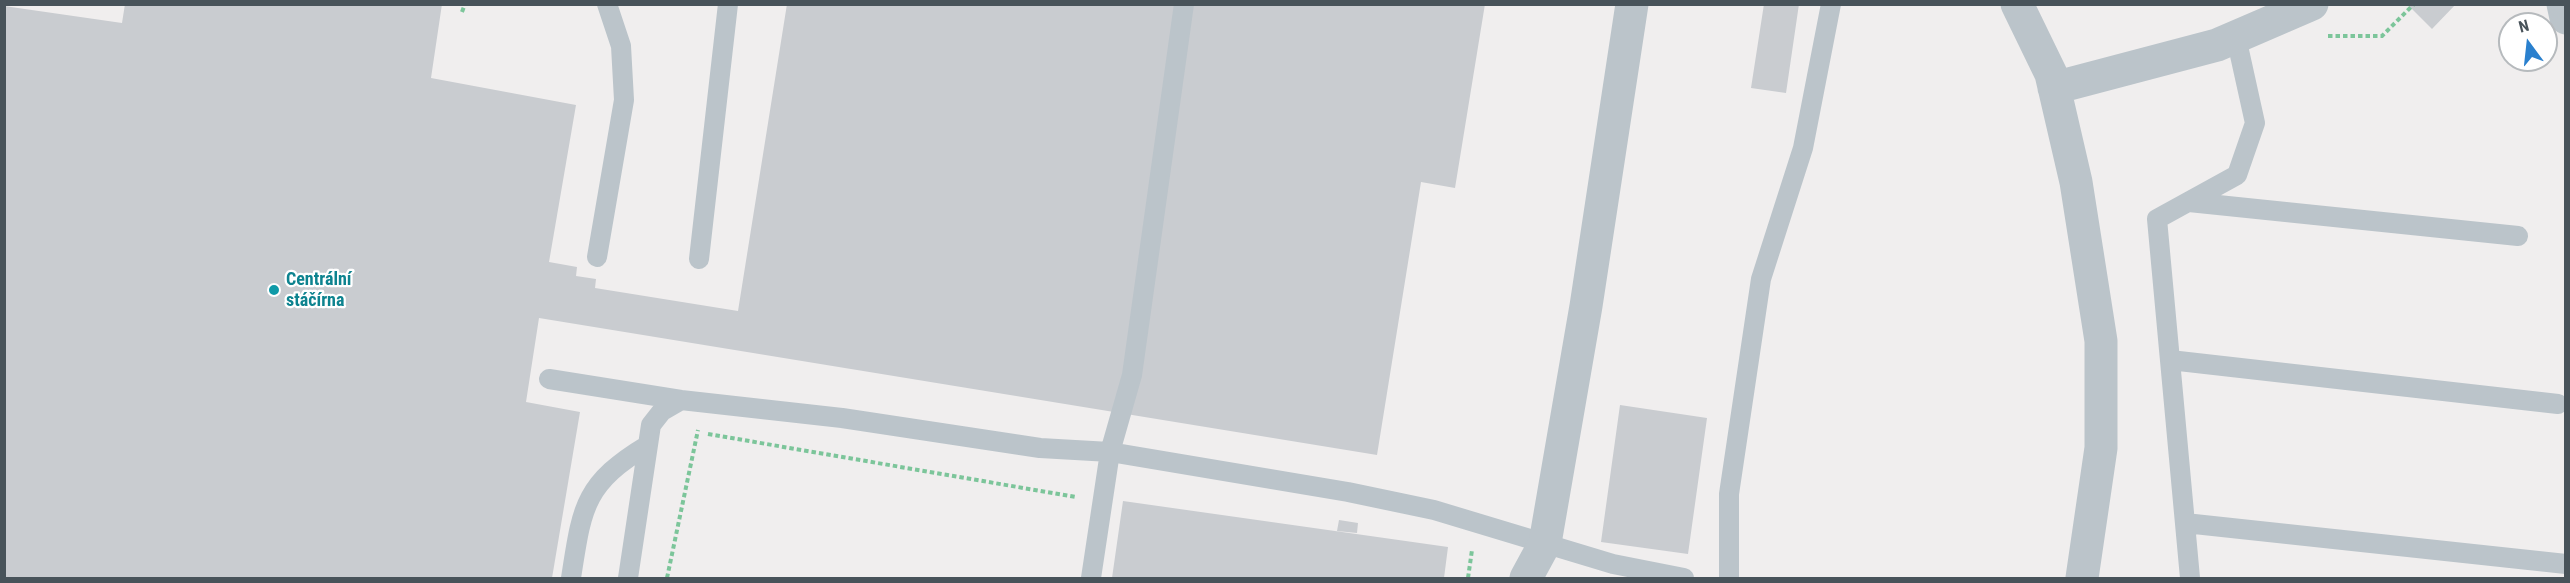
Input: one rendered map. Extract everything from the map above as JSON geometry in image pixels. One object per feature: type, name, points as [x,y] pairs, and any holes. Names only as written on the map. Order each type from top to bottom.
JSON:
[{"type":"street","points":[[1526,579],[1545,543],[1586,306],[1632,4]]},
{"type":"street","points":[[2017,4],[2051,74],[2076,182],[2101,341],[2101,448],[2082,579]]},
{"type":"street","points":[[2563,4],[2565,18]]},
{"type":"street","points":[[2054,88],[2217,45],[2236,37],[2314,20]]},
{"type":"street","points":[[1545,543],[1551,579]]},
{"type":"lane","points":[[597,257],[624,100],[621,46],[607,4]]},
{"type":"lane","points":[[699,260],[728,4]]},
{"type":"lane","points":[[1091,579],[1110,452],[1132,375],[1184,4]]},
{"type":"lane","points":[[1729,579],[1729,494],[1761,279],[1803,148],[1830,4]]},
{"type":"lane","points":[[2190,579],[2157,219],[2237,176],[2255,123],[2236,37]]},
{"type":"lane","points":[[2189,202],[2518,237]]},
{"type":"lane","points":[[2170,360],[2558,404]]},
{"type":"lane","points":[[549,380],[681,400],[842,418],[1040,448],[1110,452],[1348,492],[1434,510],[1613,564],[1684,579]]},
{"type":"lane","points":[[628,579],[651,425],[662,411],[681,400]]},
{"type":"lane","points":[[571,579],[581,516],[588,500],[605,477],[624,459],[648,445]]},
{"type":"lane","points":[[2185,523],[2565,564]]},
{"type":"path","points":[[462,12],[465,4]]},
{"type":"path","points":[[2314,20],[2382,36],[2414,4]]},
{"type":"path","points":[[667,579],[699,433],[681,400]]},
{"type":"building","points":[[125,4],[442,4],[431,78],[576,105],[549,262],[577,267],[576,276],[596,279],[595,288],[738,311],[787,4],[1485,4],[1455,188],[1421,182],[1377,455],[539,318],[526,402],[580,412],[552,578],[4,578],[4,6],[122,23]]},
{"type":"building","points":[[1764,4],[1799,4],[1786,93],[1751,88]]},
{"type":"building","points":[[2407,4],[2456,4],[2432,29]]},
{"type":"building","points":[[1620,405],[1707,418],[1688,554],[1601,542]]},
{"type":"building","points":[[1123,501],[1448,547],[1444,578],[1112,578]]},
{"type":"building","points":[[1339,520],[1358,523],[1357,533],[1337,531]]},
{"type":"place","name":"Centrální stáčírna","points":[[274,290]]}]
